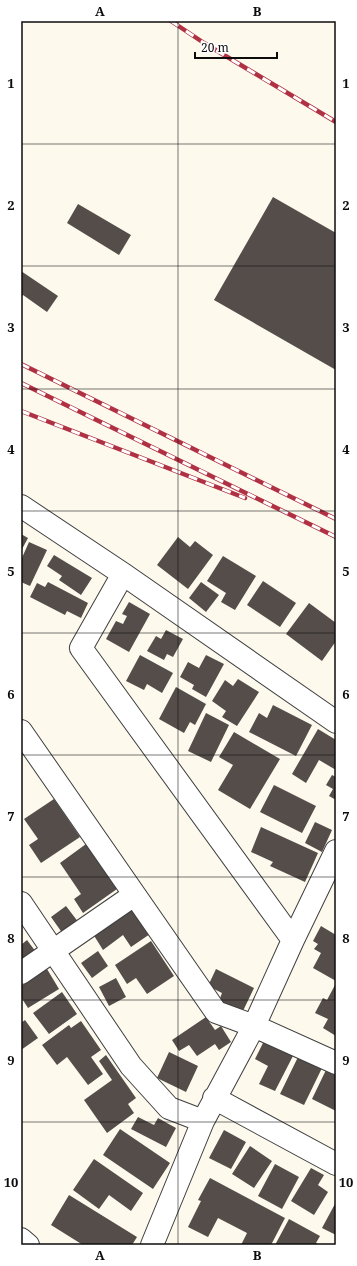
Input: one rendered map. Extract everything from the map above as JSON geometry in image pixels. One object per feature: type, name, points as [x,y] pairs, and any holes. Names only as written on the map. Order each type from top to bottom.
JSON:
[{"type":"street","points":[[21,506],[123,574],[336,722]]},
{"type":"street","points":[[123,574],[81,648],[293,940]]},
{"type":"street","points":[[21,731],[216,1012],[254,1026],[336,1064]]},
{"type":"street","points":[[152,1245],[203,1121],[254,1026],[336,851]]},
{"type":"street","points":[[21,973],[134,895]]},
{"type":"street","points":[[21,903],[131,1066],[168,1108],[203,1121]]},
{"type":"street","points":[[214,1098],[336,1164]]},
{"type":"street","points":[[21,1239],[28,1245]]},
{"type":"building","points":[[273,197],[336,233],[336,370],[214,300]]},
{"type":"building","points":[[78,204],[131,235],[119,255],[67,223]]},
{"type":"building","points":[[21,271],[58,296],[47,312],[23,295],[21,297]]},
{"type":"building","points":[[21,534],[28,538],[21,551]]},
{"type":"building","points":[[178,537],[190,547],[195,541],[213,555],[188,589],[157,565]]},
{"type":"building","points":[[29,542],[47,550],[30,586],[21,582],[21,560]]},
{"type":"building","points":[[54,555],[92,578],[81,595],[59,580],[62,576],[47,566]]},
{"type":"building","points":[[223,556],[256,576],[235,610],[221,602],[226,593],[207,581]]},
{"type":"building","points":[[263,581],[296,603],[280,627],[247,605]]},
{"type":"building","points":[[48,582],[88,603],[81,618],[67,611],[65,615],[30,597],[37,583],[45,587]]},
{"type":"building","points":[[201,582],[219,595],[206,612],[189,598]]},
{"type":"building","points":[[129,602],[150,614],[129,652],[106,639],[116,621],[123,624],[127,616],[122,614]]},
{"type":"building","points":[[309,603],[336,623],[336,641],[322,661],[286,634]]},
{"type":"building","points":[[166,630],[183,639],[173,657],[167,654],[164,660],[147,651],[156,636],[161,639]]},
{"type":"building","points":[[140,655],[173,673],[162,693],[147,684],[144,690],[126,681]]},
{"type":"building","points":[[206,655],[224,664],[206,697],[192,689],[194,685],[180,677],[188,662],[199,668]]},
{"type":"building","points":[[238,679],[259,692],[237,726],[222,717],[226,711],[212,701],[225,680],[233,686]]},
{"type":"building","points":[[176,687],[206,704],[195,725],[190,722],[184,733],[159,719]]},
{"type":"building","points":[[273,705],[312,725],[296,756],[249,732],[259,713],[267,718]]},
{"type":"building","points":[[206,713],[229,725],[211,762],[188,751]]},
{"type":"building","points":[[318,729],[336,740],[336,770],[319,760],[306,783],[292,774]]},
{"type":"building","points":[[234,732],[280,759],[250,809],[218,790],[233,765],[219,757]]},
{"type":"building","points":[[332,775],[336,777],[336,800],[329,796],[333,789],[326,785]]},
{"type":"building","points":[[274,785],[316,806],[302,833],[260,812]]},
{"type":"building","points":[[54,799],[80,837],[41,863],[29,845],[38,839],[24,819]]},
{"type":"building","points":[[315,822],[332,830],[322,852],[305,843]]},
{"type":"building","points":[[261,827],[318,853],[305,882],[270,866],[273,862],[251,852]]},
{"type":"building","points":[[86,844],[117,889],[83,913],[74,899],[81,894],[60,863]]},
{"type":"building","points":[[66,906],[79,923],[63,934],[51,917]]},
{"type":"building","points":[[132,908],[150,934],[131,947],[123,935],[103,950],[93,934]]},
{"type":"building","points":[[321,926],[336,935],[336,981],[313,968],[321,953],[314,949],[318,944],[313,941]]},
{"type":"building","points":[[27,940],[36,952],[21,963],[21,945]]},
{"type":"building","points":[[151,941],[174,976],[147,994],[136,978],[127,984],[115,965]]},
{"type":"building","points":[[98,951],[108,966],[92,978],[81,963]]},
{"type":"building","points":[[47,969],[59,989],[28,1008],[21,997],[21,986]]},
{"type":"building","points":[[216,969],[254,988],[242,1013],[219,1001],[222,993],[208,986]]},
{"type":"building","points":[[116,978],[126,997],[109,1006],[99,987]]},
{"type":"building","points":[[335,985],[336,1036],[323,1028],[328,1019],[315,1013],[323,998],[327,1000]]},
{"type":"building","points":[[62,992],[77,1014],[49,1034],[33,1013]]},
{"type":"building","points":[[206,1017],[215,1030],[221,1026],[231,1042],[219,1050],[215,1044],[197,1056],[189,1045],[179,1051],[172,1040]]},
{"type":"building","points":[[25,1020],[38,1038],[21,1050],[21,1023]]},
{"type":"building","points":[[81,1021],[101,1050],[91,1057],[103,1074],[88,1085],[67,1057],[57,1065],[42,1045],[69,1025],[71,1028]]},
{"type":"building","points":[[265,1039],[294,1054],[275,1091],[259,1084],[268,1066],[255,1059]]},
{"type":"building","points":[[169,1052],[198,1066],[186,1092],[157,1078]]},
{"type":"building","points":[[106,1055],[136,1098],[128,1104],[134,1113],[107,1133],[84,1100],[112,1080],[99,1061]]},
{"type":"building","points":[[298,1057],[322,1068],[304,1105],[280,1094]]},
{"type":"building","points":[[326,1070],[336,1075],[336,1111],[312,1099]]},
{"type":"building","points":[[138,1117],[154,1125],[158,1118],[176,1128],[166,1147],[131,1129]]},
{"type":"building","points":[[120,1129],[170,1163],[153,1189],[103,1155]]},
{"type":"building","points":[[224,1130],[246,1142],[231,1169],[209,1158]]},
{"type":"building","points":[[250,1146],[272,1161],[254,1188],[232,1174]]},
{"type":"building","points":[[94,1159],[143,1193],[131,1211],[109,1195],[99,1209],[73,1190]]},
{"type":"building","points":[[275,1164],[299,1177],[282,1209],[258,1196]]},
{"type":"building","points":[[311,1168],[324,1175],[318,1185],[328,1192],[314,1215],[291,1201]]},
{"type":"building","points":[[210,1178],[285,1218],[271,1245],[241,1245],[247,1233],[218,1218],[208,1237],[188,1227],[201,1201],[198,1200]]},
{"type":"building","points":[[69,1195],[137,1237],[132,1245],[83,1245],[51,1225]]},
{"type":"building","points":[[336,1202],[336,1235],[322,1228]]},
{"type":"building","points":[[289,1219],[320,1236],[316,1243],[320,1245],[275,1245]]},
{"type":"railway","points":[[171,21],[204,43],[336,122]]},
{"type":"railway","points":[[21,364],[336,519]]},
{"type":"railway","points":[[21,383],[336,537]]},
{"type":"railway","points":[[21,411],[245,498]]}]
